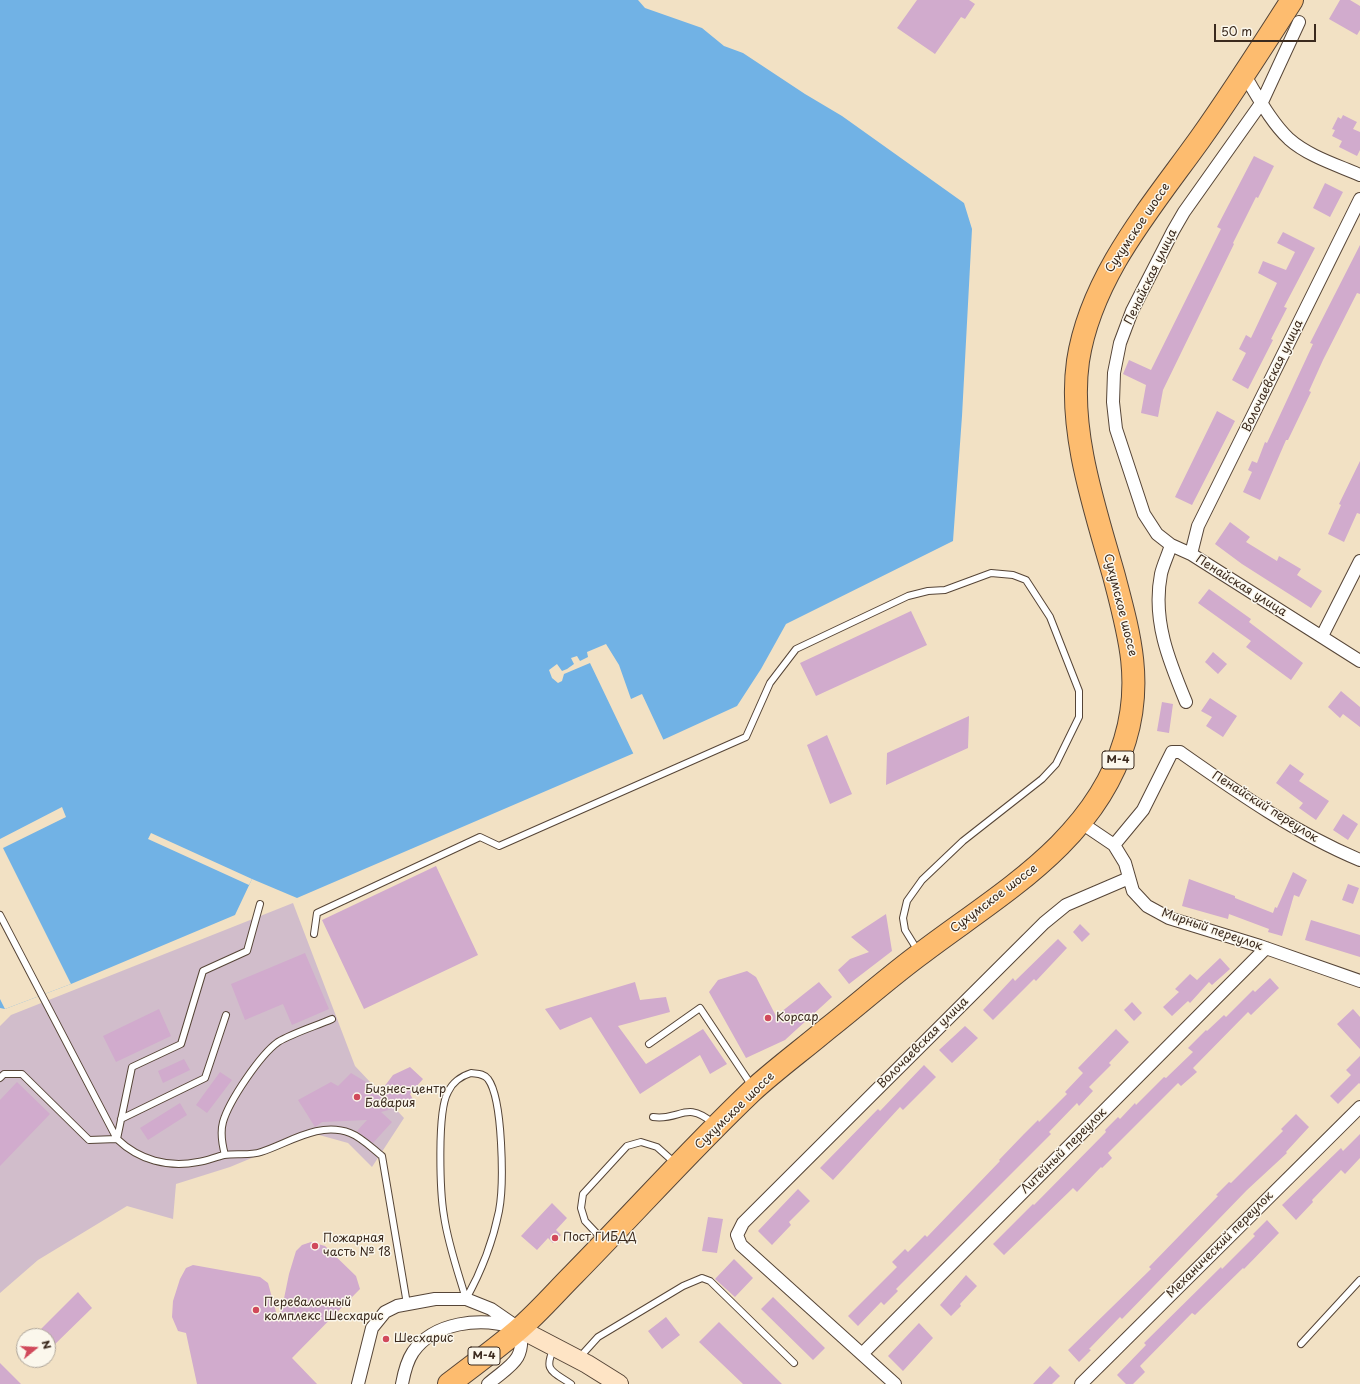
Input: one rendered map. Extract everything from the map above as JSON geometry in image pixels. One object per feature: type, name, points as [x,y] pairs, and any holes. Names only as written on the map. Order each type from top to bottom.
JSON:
[{"type":"highway","name":"Сухумское шоссе","points":[[449,1384],[520,1329],[754,1089],[920,954],[1027,876],[1051,856],[1096,802],[1117,764],[1130,723],[1134,687],[1132,647],[1084,462],[1076,408],[1078,360],[1090,317],[1106,277],[1123,247],[1245,76],[1292,0]]},
{"type":"street","name":"Пенайская улица","points":[[1299,22],[1262,102],[1184,212],[1132,311],[1120,343],[1114,373],[1113,402],[1116,429],[1125,460],[1144,514],[1156,534],[1171,545],[1191,554],[1360,661]]},
{"type":"street","points":[[1245,76],[1289,139],[1300,147],[1360,175]]},
{"type":"street","name":"Волочаевская улица","points":[[1191,554],[1198,526],[1360,199]]},
{"type":"street","points":[[1171,545],[1161,574],[1159,591],[1160,625],[1168,658],[1186,702]]},
{"type":"street","points":[[1322,636],[1360,560]]},
{"type":"street","name":"Пенайский переулок","points":[[1114,846],[1143,810],[1172,752],[1180,752],[1235,790],[1326,846],[1360,860]]},
{"type":"street","name":"Мирный переулок","points":[[1080,822],[1114,846],[1125,863],[1133,891],[1147,906],[1169,918],[1266,948],[1360,981]]},
{"type":"street","name":"Волочаевская улица","points":[[862,1354],[741,1245],[737,1235],[743,1223],[1044,923],[1066,905],[1129,878]]},
{"type":"street","name":"Литейный переулок","points":[[862,1354],[1266,948]]},
{"type":"street","name":"Механический переулок","points":[[1081,1384],[1360,1107]]},
{"type":"street","points":[[358,1384],[372,1328],[385,1312],[397,1306],[435,1299],[466,1299],[491,1308],[520,1329],[578,1359],[619,1384]]},
{"type":"street","points":[[402,1384],[406,1368],[413,1353],[432,1334],[455,1325],[477,1322],[503,1324],[520,1329]]},
{"type":"street","points":[[488,1384],[517,1360],[522,1343],[520,1329]]},
{"type":"street","points":[[862,1354],[895,1384]]},
{"type":"lane","points":[[314,934],[317,913],[480,837],[499,846],[746,737],[770,683],[796,649],[908,596],[928,591],[945,590],[991,573],[1013,575],[1026,580],[1050,617],[1079,691],[1079,717],[1056,764],[1042,779],[963,841],[922,880],[907,901],[903,918],[905,930],[920,954]]},
{"type":"lane","points":[[117,1139],[132,1067],[181,1044],[203,971],[247,951],[260,904]]},
{"type":"lane","points":[[0,915],[117,1139],[126,1147],[150,1161],[179,1164],[198,1162],[225,1155],[259,1153],[315,1131],[332,1129],[351,1133],[382,1156],[407,1304]]},
{"type":"lane","points":[[649,1044],[700,1008],[754,1089]]},
{"type":"lane","points":[[121,1119],[205,1078],[226,1015]]},
{"type":"lane","points":[[225,1155],[221,1141],[222,1123],[228,1108],[264,1055],[279,1042],[332,1019]]},
{"type":"lane","points":[[0,1078],[4,1074],[22,1074],[89,1140],[117,1139]]},
{"type":"lane","points":[[482,1074],[488,1078],[494,1093],[502,1138],[499,1210],[480,1272],[466,1299],[450,1245],[444,1216],[441,1147],[442,1106],[448,1092],[463,1076],[482,1074]]},
{"type":"lane","points":[[653,1118],[693,1111],[703,1115],[717,1127]]},
{"type":"lane","points":[[605,1242],[585,1222],[581,1208],[583,1194],[627,1146],[641,1142],[657,1146],[679,1166]]},
{"type":"lane","points":[[578,1359],[598,1337],[683,1286],[702,1278],[710,1281],[794,1363]]},
{"type":"lane","points":[[1301,1344],[1360,1280]]},
{"type":"lane","points":[[555,1347],[548,1361],[549,1365],[552,1370],[570,1384]]},
{"type":"shaded area","points":[[293,903],[355,1066],[404,1118],[372,1167],[348,1143],[312,1133],[230,1167],[176,1184],[173,1219],[127,1206],[38,1260],[0,1293],[0,1026],[11,1015]]},
{"type":"water","points":[[0,0],[638,0],[645,8],[702,28],[724,46],[743,53],[805,94],[842,116],[964,203],[972,229],[962,416],[953,541],[786,624],[761,669],[737,706],[632,754],[297,898],[252,879],[235,915],[71,984],[5,1009],[0,1008]]},
{"type":"pier","points":[[606,644],[619,665],[631,699],[642,694],[664,741],[634,755],[590,663],[564,674],[562,681],[558,683],[552,678],[549,670],[557,664],[562,671],[567,669],[574,664],[571,658],[577,656],[580,661],[588,657],[587,652]]},
{"type":"pier","points":[[62,807],[66,817],[3,848],[71,984],[5,1009],[0,999],[0,839]]},
{"type":"pier","points":[[151,833],[252,879],[249,885],[148,839]]},
{"type":"building","points":[[917,0],[969,0],[975,4],[965,19],[961,17],[935,54],[897,28]]},
{"type":"building","points":[[1340,0],[1350,0],[1360,6],[1360,30],[1357,35],[1329,19]]},
{"type":"building","points":[[1343,115],[1357,122],[1353,129],[1360,132],[1360,150],[1357,156],[1339,147],[1342,141],[1332,136],[1335,130],[1332,129],[1338,117],[1341,119]]},
{"type":"building","points":[[1254,156],[1274,166],[1258,198],[1256,197],[1233,243],[1234,244],[1163,390],[1158,417],[1141,413],[1146,385],[1123,374],[1129,360],[1151,370],[1221,229],[1217,227]]},
{"type":"building","points":[[1325,183],[1343,192],[1330,217],[1313,208]]},
{"type":"building","points":[[1283,232],[1315,248],[1284,307],[1287,308],[1271,339],[1273,340],[1248,389],[1232,380],[1246,353],[1239,349],[1246,335],[1251,338],[1277,283],[1258,273],[1263,261],[1286,270],[1295,252],[1277,243]]},
{"type":"building","points":[[1360,245],[1360,294],[1357,293],[1323,360],[1309,391],[1311,392],[1288,440],[1286,440],[1260,500],[1243,492],[1252,472],[1248,470],[1252,461],[1257,463],[1265,442],[1267,443],[1313,344],[1310,343]]},
{"type":"building","points":[[1217,411],[1235,421],[1192,505],[1175,497]]},
{"type":"building","points":[[1360,461],[1360,514],[1357,513],[1344,542],[1328,534],[1341,505],[1339,504]]},
{"type":"building","points":[[1230,522],[1250,537],[1246,542],[1277,561],[1279,556],[1301,569],[1297,575],[1322,591],[1311,608],[1242,564],[1215,544]]},
{"type":"building","points":[[1209,589],[1251,619],[1249,622],[1303,663],[1291,680],[1246,647],[1251,641],[1198,603]]},
{"type":"building","points":[[911,611],[927,645],[816,696],[800,663]]},
{"type":"building","points":[[1213,652],[1227,664],[1218,674],[1205,662]]},
{"type":"building","points":[[1341,691],[1360,707],[1360,727],[1343,714],[1340,718],[1328,707]]},
{"type":"building","points":[[1210,698],[1237,716],[1223,737],[1206,726],[1212,717],[1201,711]]},
{"type":"building","points":[[1162,702],[1173,704],[1169,733],[1157,731]]},
{"type":"building","points":[[969,716],[968,748],[886,785],[887,753]]},
{"type":"building","points":[[827,735],[852,794],[830,804],[807,745]]},
{"type":"building","points":[[1290,764],[1304,774],[1299,781],[1329,801],[1316,820],[1299,808],[1303,803],[1276,783]]},
{"type":"building","points":[[1343,814],[1358,824],[1348,840],[1333,830]]},
{"type":"building","points":[[436,866],[478,955],[364,1009],[322,920]]},
{"type":"building","points":[[1293,872],[1307,880],[1299,897],[1294,895],[1282,936],[1268,932],[1269,929],[1229,914],[1228,919],[1182,906],[1189,879],[1235,896],[1235,898],[1273,913],[1275,907],[1277,908]]},
{"type":"building","points":[[1348,884],[1359,888],[1353,904],[1342,900]]},
{"type":"building","points":[[886,914],[892,951],[849,984],[838,970],[850,959],[869,952],[851,937]]},
{"type":"building","points":[[1311,920],[1360,935],[1360,957],[1305,940]]},
{"type":"building","points":[[1080,924],[1090,934],[1082,942],[1073,932]]},
{"type":"building","points":[[1058,939],[1067,948],[1036,981],[1034,979],[993,1020],[983,1010],[1013,978],[1015,981]]},
{"type":"building","points":[[305,953],[329,1009],[292,1025],[283,1004],[245,1020],[231,984]]},
{"type":"building","points":[[1220,958],[1230,969],[1212,985],[1209,982],[1190,1003],[1188,1001],[1172,1016],[1163,1007],[1179,992],[1175,989],[1190,974],[1197,980]]},
{"type":"building","points":[[747,971],[756,977],[776,1016],[819,982],[832,997],[785,1040],[746,1058],[709,992],[718,980]]},
{"type":"building","points":[[1270,978],[1279,988],[1251,1015],[1248,1012],[1193,1068],[1197,1072],[1181,1086],[1178,1083],[1108,1153],[1112,1158],[1102,1168],[1101,1167],[1077,1192],[1073,1188],[1004,1255],[993,1244],[1106,1132],[1105,1130],[1118,1117],[1120,1119],[1135,1103],[1136,1105],[1164,1077],[1166,1078],[1193,1052],[1188,1048],[1206,1030],[1207,1031],[1224,1015],[1226,1017],[1253,990],[1255,992]]},
{"type":"building","points":[[635,982],[640,1000],[666,997],[670,1012],[618,1026],[646,1064],[703,1029],[727,1064],[710,1074],[700,1055],[640,1094],[591,1017],[560,1030],[545,1009]]},
{"type":"building","points":[[1132,1002],[1142,1013],[1134,1021],[1124,1010]]},
{"type":"building","points":[[159,1009],[171,1036],[116,1062],[103,1036]]},
{"type":"building","points":[[1353,1009],[1360,1017],[1360,1049],[1337,1024]]},
{"type":"building","points":[[965,1026],[978,1038],[952,1063],[939,1050]]},
{"type":"building","points":[[1116,1029],[1129,1042],[1109,1063],[1111,1065],[1089,1087],[1093,1091],[1079,1106],[1077,1103],[1049,1132],[1051,1134],[896,1289],[898,1291],[884,1305],[881,1302],[858,1326],[848,1316],[897,1267],[892,1262],[905,1249],[908,1252],[925,1235],[927,1237],[1024,1134],[1038,1120],[1039,1122],[1067,1094],[1065,1092],[1083,1073],[1078,1068]]},
{"type":"building","points":[[1360,1056],[1360,1084],[1359,1083],[1338,1104],[1330,1096],[1351,1075],[1346,1070]]},
{"type":"building","points":[[184,1059],[190,1070],[163,1083],[158,1071]]},
{"type":"building","points":[[924,1065],[936,1077],[903,1110],[900,1107],[833,1180],[820,1168],[878,1109],[880,1111]]},
{"type":"building","name":"Бизнес-центр Бавария","points":[[410,1067],[423,1079],[410,1094],[415,1103],[381,1112],[392,1122],[373,1143],[357,1131],[367,1120],[322,1122],[315,1127],[298,1100],[331,1082],[338,1086],[351,1073],[381,1091],[393,1075]]},
{"type":"building","points":[[220,1072],[232,1080],[207,1113],[196,1105]]},
{"type":"building","points":[[17,1082],[50,1114],[0,1166],[0,1100]]},
{"type":"building","points":[[180,1103],[187,1115],[148,1140],[140,1128]]},
{"type":"building","points":[[1296,1114],[1309,1127],[1286,1152],[1287,1153],[1247,1190],[1122,1319],[1120,1317],[1089,1349],[1091,1350],[1079,1362],[1068,1350],[1151,1269],[1149,1267],[1218,1196],[1216,1195],[1229,1182],[1231,1183],[1283,1131],[1281,1129]]},
{"type":"building","points":[[1360,1134],[1360,1158],[1345,1174],[1341,1170],[1312,1200],[1313,1202],[1296,1220],[1282,1205],[1341,1148],[1343,1151]]},
{"type":"building","points":[[798,1189],[810,1201],[789,1222],[791,1225],[772,1245],[758,1231]]},
{"type":"building","points":[[552,1203],[567,1218],[556,1230],[561,1235],[553,1243],[548,1238],[537,1250],[521,1236]]},
{"type":"building","points":[[708,1217],[723,1219],[717,1253],[702,1251]]},
{"type":"building","points":[[1267,1220],[1279,1233],[1244,1269],[1243,1268],[1195,1315],[1192,1313],[1140,1366],[1145,1372],[1133,1384],[1126,1384],[1117,1375],[1146,1345],[1144,1343],[1221,1267],[1222,1269],[1255,1236],[1253,1234]]},
{"type":"building","name":"Перевалочный комплекс Шесхарис","points":[[311,1242],[325,1246],[356,1276],[360,1289],[292,1358],[317,1384],[197,1384],[186,1333],[178,1331],[172,1317],[173,1301],[180,1279],[186,1268],[193,1265],[260,1277],[268,1283],[279,1323],[289,1274],[296,1251],[302,1245]]},
{"type":"building","points":[[734,1259],[753,1278],[735,1297],[715,1279]]},
{"type":"building","points":[[966,1275],[977,1286],[951,1316],[940,1305]]},
{"type":"building","points":[[78,1292],[92,1308],[56,1343],[56,1328],[42,1328]]},
{"type":"building","points":[[773,1297],[825,1348],[813,1360],[761,1309]]},
{"type":"building","points":[[666,1317],[680,1335],[662,1349],[648,1331]]},
{"type":"building","points":[[719,1322],[782,1384],[743,1384],[699,1342]]},
{"type":"building","points":[[919,1323],[933,1338],[903,1371],[888,1356]]},
{"type":"building","points":[[0,1363],[21,1384],[0,1384]]},
{"type":"building","points":[[1050,1366],[1060,1376],[1052,1384],[1033,1384]]},
{"type":"place","name":"Корсар","points":[[768,1018]]},
{"type":"place","name":"Бизнес-центр Бавария","points":[[357,1097]]},
{"type":"place","name":"Пост ГИБДД","points":[[555,1238]]},
{"type":"place","name":"Пожарная часть № 18","points":[[315,1246]]},
{"type":"place","name":"Перевалочный комплекс Шесхарис","points":[[256,1310]]},
{"type":"place","name":"Шесхарис","points":[[386,1339]]}]
